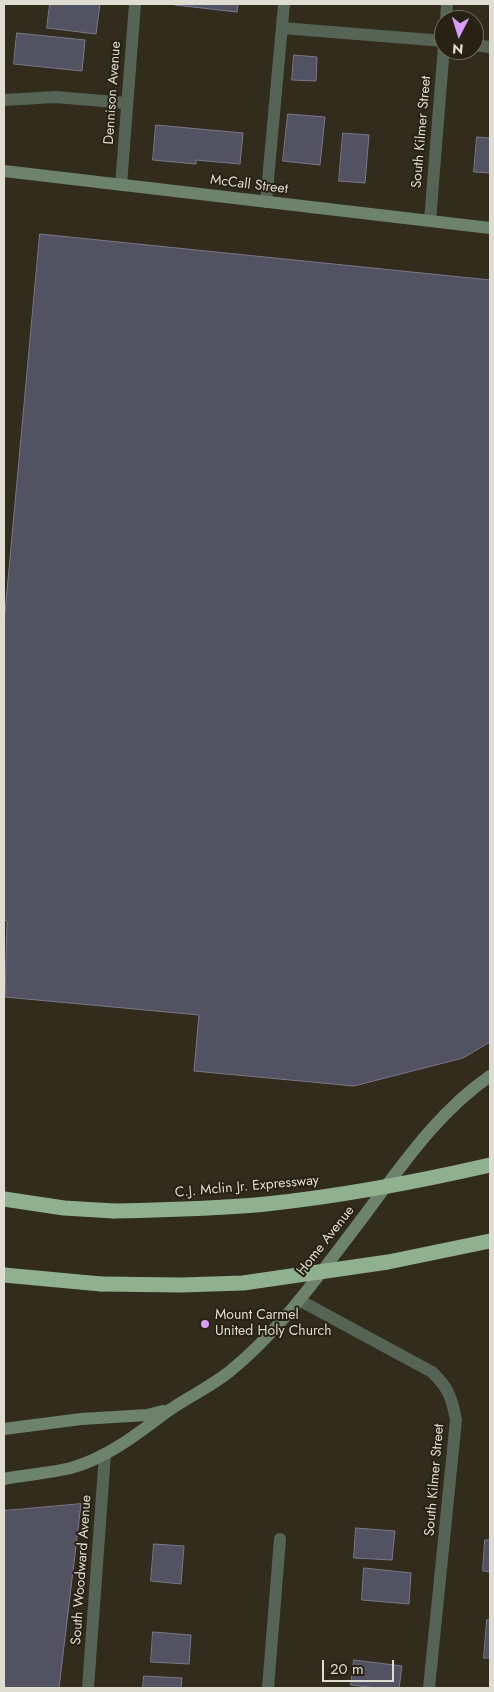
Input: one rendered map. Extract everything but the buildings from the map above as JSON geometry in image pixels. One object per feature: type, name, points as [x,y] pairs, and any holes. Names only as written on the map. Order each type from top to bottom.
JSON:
[{"type":"highway","name":"C.J. Mclin Jr. Expressway","points":[[4,1200],[64,1208],[114,1211],[184,1210],[265,1204],[348,1194],[490,1165]]},
{"type":"highway","points":[[4,1276],[101,1284],[182,1286],[243,1283],[388,1262],[490,1241]]},
{"type":"street","name":"Dennison Avenue","points":[[121,185],[135,4]]},
{"type":"street","points":[[266,202],[284,4]]},
{"type":"street","points":[[282,28],[434,41]]},
{"type":"street","name":"South Kilmer Street","points":[[430,221],[443,60]]},
{"type":"street","points":[[4,100],[55,97],[127,103]]},
{"type":"street","name":"McCall Street","points":[[4,171],[490,228]]},
{"type":"street","name":"Home Avenue","points":[[4,1479],[72,1468],[105,1454],[228,1373],[263,1342],[299,1300],[414,1149],[448,1111],[490,1076]]},
{"type":"street","name":"South Kilmer Street","points":[[299,1300],[432,1372],[443,1382],[453,1400],[456,1420],[430,1688]]},
{"type":"street","name":"Home Avenue","points":[[4,1429],[81,1419],[147,1415],[171,1409]]},
{"type":"street","name":"South Woodward Avenue","points":[[88,1688],[105,1454]]},
{"type":"street","points":[[268,1688],[280,1539]]},
{"type":"place","name":"Mount Carmel United Holy Church","points":[[205,1324]]}]
